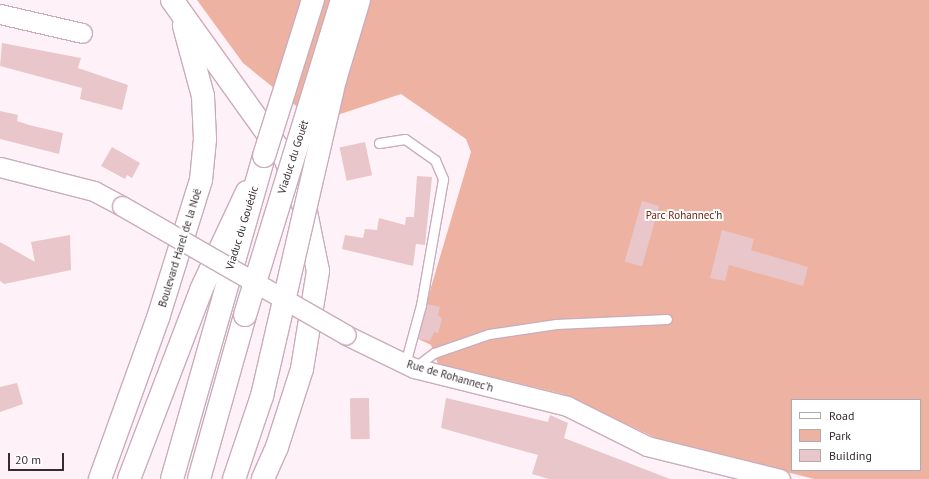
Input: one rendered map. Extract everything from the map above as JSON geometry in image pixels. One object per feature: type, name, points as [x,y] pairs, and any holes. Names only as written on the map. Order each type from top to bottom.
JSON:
[{"type":"main road","points":[[129,479],[201,290],[264,156],[313,0]]},
{"type":"main road","name":"Viaduc du Gouët","points":[[199,479],[246,315],[342,0]]},
{"type":"main road","points":[[234,479],[262,396],[335,80],[359,0]]},
{"type":"main road","points":[[176,6],[285,158],[306,212],[318,271],[302,369],[277,447],[263,479]]},
{"type":"main road","name":"Boulevard Harel de la Noë","points":[[100,479],[158,318],[200,180],[205,139],[203,96],[176,6]]},
{"type":"main road","name":"Viaduc du Gouédic","points":[[172,479],[221,300],[264,156]]},
{"type":"street","points":[[0,14],[82,33]]},
{"type":"street","name":"Rue de Rohannec'h","points":[[0,167],[94,191],[346,335],[409,366],[568,406],[647,446],[780,479]]},
{"type":"lane","points":[[380,143],[405,139],[435,160],[443,179],[409,366]]},
{"type":"lane","points":[[409,366],[434,353],[489,334],[556,324],[667,319]]},
{"type":"green space","name":"Parc Rohannec'h","points":[[197,0],[929,0],[929,479],[814,479],[660,440],[563,394],[438,364],[431,345],[416,338],[471,152],[466,139],[401,94],[316,122],[243,63]]},
{"type":"building","points":[[2,43],[81,58],[78,68],[128,85],[122,110],[80,99],[82,88],[0,66]]},
{"type":"building","points":[[0,111],[18,115],[17,121],[63,133],[59,154],[0,139]]},
{"type":"building","points":[[365,142],[372,175],[347,181],[340,147]]},
{"type":"building","points":[[112,147],[140,163],[132,178],[127,175],[125,179],[101,166]]},
{"type":"building","points":[[417,176],[432,177],[425,245],[416,244],[413,266],[342,249],[345,235],[363,238],[365,229],[377,230],[379,218],[405,225],[406,217],[414,217]]},
{"type":"building","points":[[642,201],[659,206],[642,267],[625,262]]},
{"type":"building","points":[[722,230],[754,239],[751,250],[808,267],[803,286],[729,265],[725,281],[710,278]]},
{"type":"building","points":[[70,235],[71,270],[4,284],[0,281],[0,242],[35,262],[31,242]]},
{"type":"building","points":[[427,304],[440,307],[438,315],[442,319],[438,333],[434,332],[430,341],[418,339]]},
{"type":"building","points":[[17,383],[23,404],[0,412],[0,387]]},
{"type":"building","points":[[350,398],[369,398],[370,439],[351,439]]},
{"type":"building","points":[[446,398],[548,422],[550,415],[568,423],[564,438],[670,479],[549,479],[532,474],[538,455],[441,428]]}]
